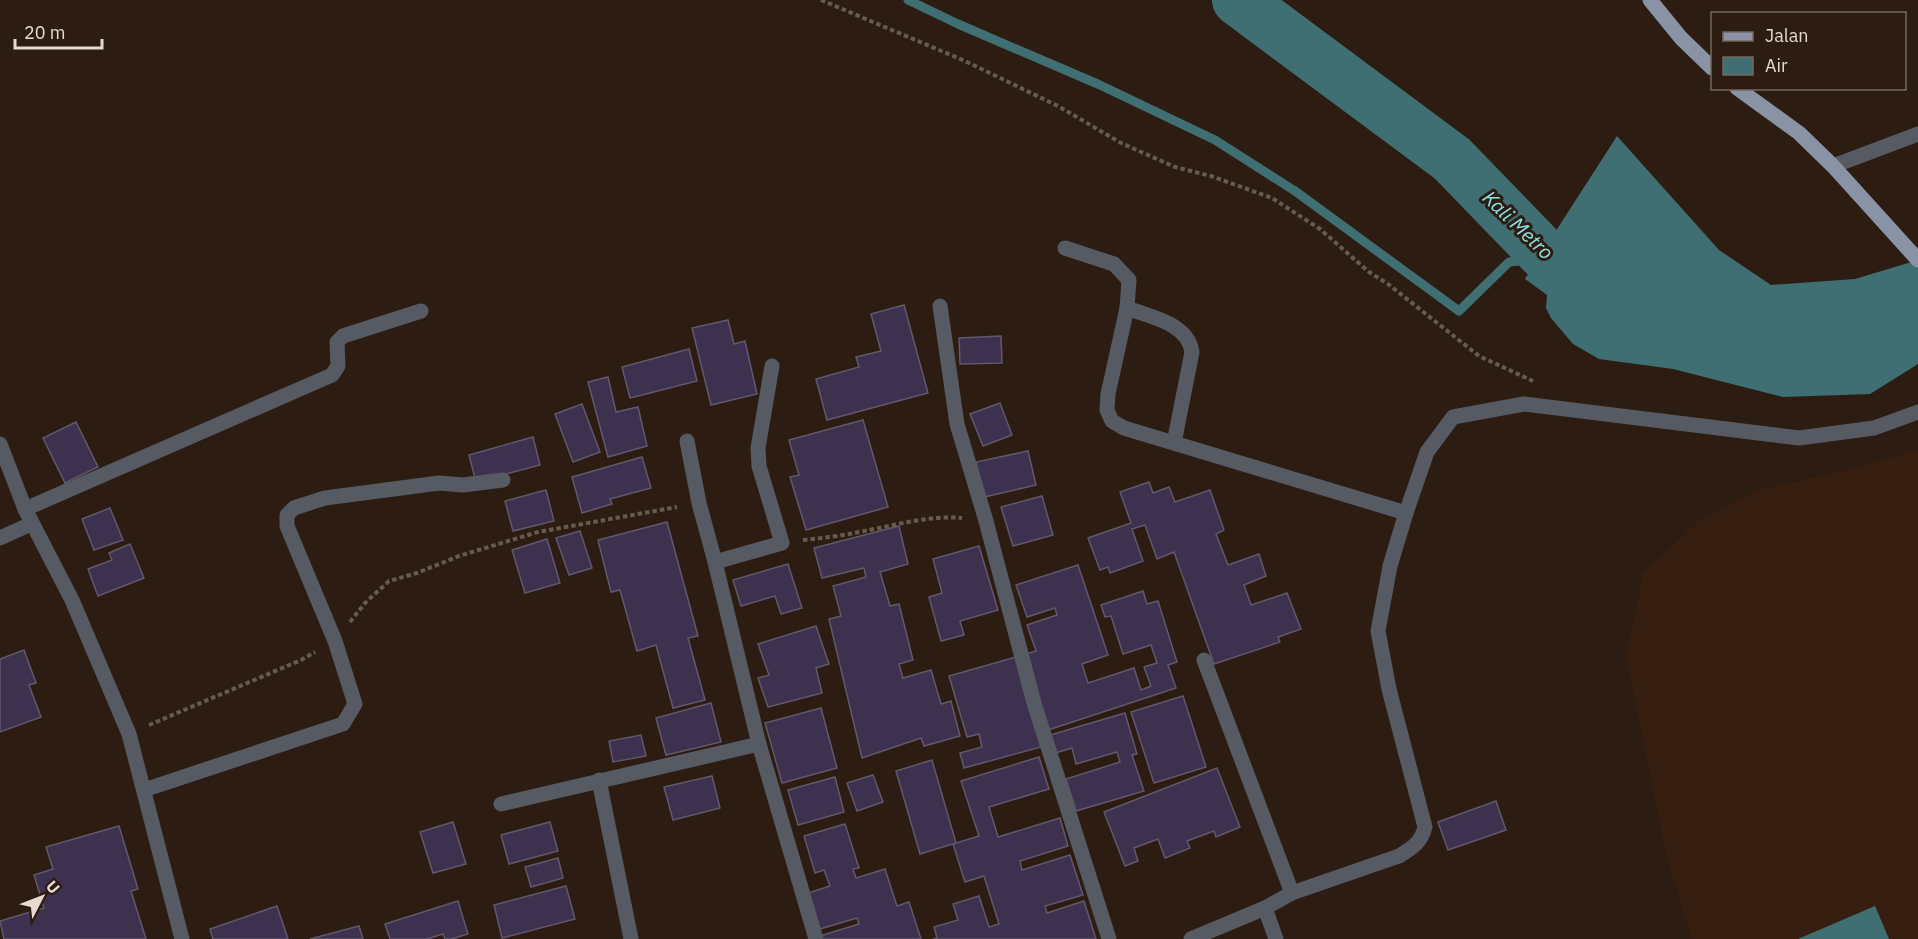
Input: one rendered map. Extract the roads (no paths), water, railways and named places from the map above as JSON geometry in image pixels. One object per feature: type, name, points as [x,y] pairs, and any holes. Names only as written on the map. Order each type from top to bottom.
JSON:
[{"type":"main road","points":[[1650,0],[1681,38],[1711,66]]},
{"type":"main road","points":[[1740,90],[1799,133],[1833,166],[1918,260]]},
{"type":"street","points":[[1833,166],[1918,134]]},
{"type":"street","points":[[1065,248],[1114,264],[1129,280],[1127,308],[1108,394],[1107,410],[1112,421],[1124,428],[1406,513]]},
{"type":"street","points":[[940,306],[957,424],[986,521],[1034,703],[1109,939]]},
{"type":"street","points":[[1127,308],[1180,329],[1191,345],[1192,352],[1174,443]]},
{"type":"street","points":[[25,509],[332,375],[338,366],[337,342],[343,336],[421,311]]},
{"type":"street","points":[[715,562],[782,543],[758,457],[771,366]]},
{"type":"street","points":[[1191,939],[1265,908],[1292,893],[1399,856],[1415,847],[1423,838],[1425,828],[1389,689],[1378,631],[1390,566],[1427,452],[1453,417],[1524,404],[1799,438],[1874,428],[1918,412]]},
{"type":"street","points":[[687,441],[699,503],[759,744],[816,939]]},
{"type":"street","points":[[0,444],[31,524],[72,600],[129,734],[182,939]]},
{"type":"street","points":[[144,790],[343,724],[355,704],[335,641],[286,526],[287,515],[294,508],[325,498],[440,483],[462,485],[503,480]]},
{"type":"street","points":[[0,538],[31,524]]},
{"type":"street","points":[[1204,660],[1292,893]]},
{"type":"street","points":[[501,804],[759,744]]},
{"type":"street","points":[[599,780],[631,939]]},
{"type":"street","points":[[1265,908],[1276,939]]},
{"type":"water","points":[[1617,136],[1719,250],[1771,285],[1855,279],[1918,260],[1918,364],[1870,394],[1783,397],[1673,369],[1599,359],[1573,344],[1551,318],[1546,308],[1547,295],[1525,279]]},
{"type":"water","points":[[1875,906],[1889,939],[1798,939]]},
{"type":"waterway","points":[[908,0],[1100,85],[1215,140],[1295,191],[1459,311],[1509,262],[1548,258]]},
{"type":"waterway","name":"Kali Metro","points":[[1238,0],[1452,159],[1548,258],[1605,282]]}]
